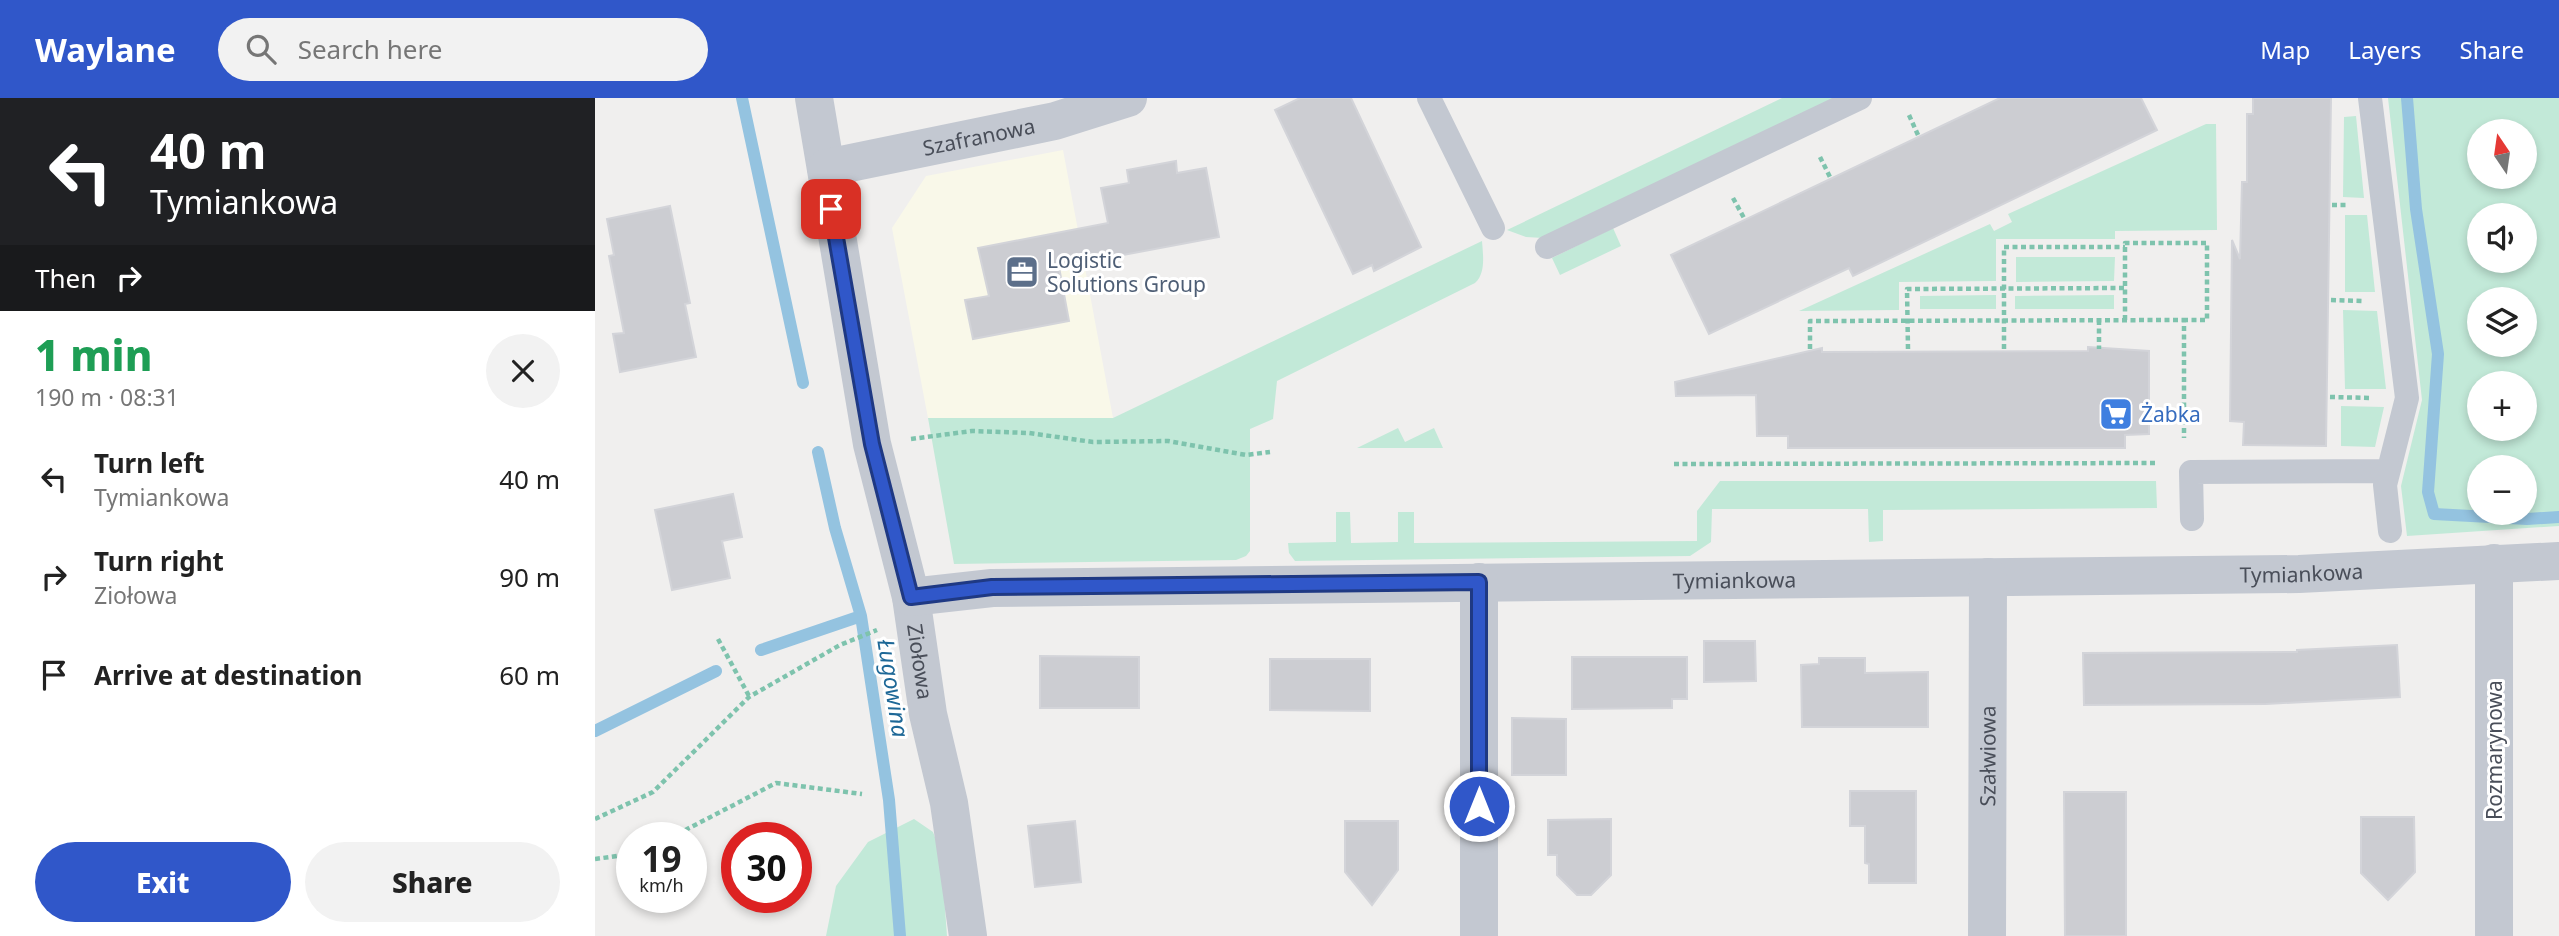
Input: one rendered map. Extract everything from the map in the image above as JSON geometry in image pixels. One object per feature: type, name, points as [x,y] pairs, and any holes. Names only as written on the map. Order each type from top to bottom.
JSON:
[{"type":"street","name":"Ziołowa","points":[[814,98],[872,444],[911,597],[928,714],[951,816],[968,936]]},
{"type":"street","name":"Szafranowa","points":[[826,168],[1055,121],[1128,98]]},
{"type":"street","name":"Tymiankowa","points":[[911,597],[992,587],[2299,574],[2559,561]]},
{"type":"street","name":"Rozmarynowa","points":[[2494,563],[2494,936]]},
{"type":"street","name":"Szałwiowa","points":[[1987,936],[1988,577]]},
{"type":"street","points":[[1479,582],[1479,936]]},
{"type":"lane","points":[[1429,98],[1493,228]]},
{"type":"lane","points":[[1547,247],[1860,98]]},
{"type":"lane","points":[[2370,98],[2407,398],[2385,485],[2390,531]]},
{"type":"lane","points":[[2192,519],[2191,472],[2388,471]]},
{"type":"path","points":[[1909,115],[1918,135]]},
{"type":"path","points":[[1820,157],[1830,177]]},
{"type":"path","points":[[1733,198],[1744,218]]},
{"type":"path","points":[[1810,349],[1810,321],[2207,320],[2207,243],[2125,243],[2125,320]]},
{"type":"path","points":[[2004,349],[2004,247],[2125,247]]},
{"type":"path","points":[[1908,349],[1907,289],[2125,288]]},
{"type":"path","points":[[2099,320],[2099,349]]},
{"type":"path","points":[[2184,320],[2184,450]]},
{"type":"path","points":[[872,444],[972,431],[1029,433],[1093,442],[1168,441],[1246,455],[1270,452]]},
{"type":"path","points":[[1674,464],[2170,463]]},
{"type":"path","points":[[595,820],[653,792],[749,697],[840,645],[877,629]]},
{"type":"path","points":[[718,639],[749,697]]},
{"type":"path","points":[[701,822],[776,783],[862,794]]},
{"type":"path","points":[[595,859],[616,856]]},
{"type":"shaded area","points":[[1063,150],[1113,418],[928,418],[892,228],[926,176]]},
{"type":"green space","points":[[1782,98],[1834,98],[1543,238],[1526,237],[1507,230]]},
{"type":"green space","points":[[2388,98],[2559,98],[2559,526],[2407,536],[2401,486],[2422,400]]},
{"type":"green space","points":[[2356,116],[2364,198],[2343,197],[2344,117]]},
{"type":"green space","points":[[2206,124],[2216,124],[2217,230],[2115,231],[2115,239],[1996,239],[1996,281],[1899,282],[1899,310],[1799,311],[1990,224],[1994,231],[2012,222],[2008,214]]},
{"type":"green space","points":[[2345,215],[2367,215],[2375,292],[2345,292]]},
{"type":"green space","points":[[1613,228],[1621,246],[1560,275],[1552,258]]},
{"type":"green space","points":[[1482,241],[1482,269],[1475,283],[1277,381],[1273,419],[1250,429],[1250,551],[1246,556],[1236,560],[954,564],[928,418],[1113,418]]},
{"type":"green space","points":[[2016,257],[2115,257],[2114,281],[2016,282]]},
{"type":"green space","points":[[1996,295],[1996,309],[1920,309],[1920,296]]},
{"type":"green space","points":[[2114,295],[2114,309],[2015,309],[2015,296]]},
{"type":"green space","points":[[2343,310],[2377,311],[2386,389],[2345,389]]},
{"type":"green space","points":[[2341,406],[2384,407],[2375,447],[2341,446]]},
{"type":"green space","points":[[1398,428],[1405,442],[1434,428],[1443,448],[1357,448]]},
{"type":"green space","points":[[1720,481],[2156,481],[2157,508],[1883,510],[1883,541],[1869,542],[1868,509],[1712,509],[1711,542],[1690,556],[1295,561],[1289,553],[1288,543],[1336,542],[1336,512],[1350,512],[1351,543],[1398,542],[1398,512],[1414,512],[1414,543],[1697,541],[1697,511]]},
{"type":"green space","points":[[914,819],[933,832],[941,853],[947,936],[826,936],[836,886],[868,842]]},
{"type":"building","points":[[1300,98],[1351,98],[1421,247],[1374,271],[1372,265],[1353,274],[1275,110]]},
{"type":"building","points":[[2000,98],[2141,98],[2157,130],[1853,276],[1849,268],[1709,334],[1671,255]]},
{"type":"building","points":[[2253,98],[2331,98],[2326,446],[2243,445],[2244,422],[2230,421],[2232,240],[2240,259],[2242,182],[2247,182],[2247,114],[2253,114]]},
{"type":"building","points":[[1176,161],[1177,173],[1206,168],[1219,237],[1059,267],[1069,321],[973,339],[965,300],[989,296],[978,248],[1108,223],[1101,188],[1129,183],[1127,170]]},
{"type":"building","points":[[670,206],[690,303],[685,304],[696,357],[620,372],[613,334],[624,333],[609,256],[614,255],[607,219]]},
{"type":"building","points":[[2088,347],[2149,351],[2149,434],[2125,435],[2125,448],[1788,448],[1788,436],[1757,436],[1756,395],[1676,396],[1675,382],[1822,348],[1822,352],[2088,351]]},
{"type":"building","points":[[733,494],[742,537],[722,541],[730,578],[672,590],[655,510]]},
{"type":"building","points":[[1704,641],[1755,641],[1756,681],[1704,682]]},
{"type":"building","points":[[2397,645],[2400,697],[2266,704],[2084,705],[2083,653],[2297,652]]},
{"type":"building","points":[[1040,656],[1139,657],[1139,708],[1040,708]]},
{"type":"building","points":[[1572,657],[1687,657],[1687,699],[1672,699],[1672,708],[1572,709]]},
{"type":"building","points":[[1819,658],[1865,658],[1865,673],[1928,672],[1928,727],[1802,727],[1801,665],[1819,664]]},
{"type":"building","points":[[1270,659],[1370,659],[1370,711],[1270,710]]},
{"type":"building","points":[[1512,718],[1566,719],[1566,775],[1512,775]]},
{"type":"building","points":[[1850,791],[1916,791],[1916,883],[1869,883],[1869,864],[1865,863],[1865,826],[1850,826]]},
{"type":"building","points":[[2064,792],[2126,792],[2126,936],[2065,936]]},
{"type":"building","points":[[2361,817],[2414,817],[2415,872],[2388,900],[2361,873]]},
{"type":"building","points":[[1611,819],[1611,875],[1591,895],[1577,895],[1557,875],[1557,855],[1548,855],[1548,820]]},
{"type":"building","points":[[1075,821],[1081,882],[1035,887],[1028,826]]},
{"type":"building","points":[[1345,821],[1398,821],[1398,870],[1372,905],[1345,872]]},
{"type":"waterway","name":"Ługowina","points":[[742,98],[803,383]]},
{"type":"waterway","points":[[2407,98],[2416,209],[2438,354],[2428,492],[2434,514],[2527,519],[2559,517]]},
{"type":"waterway","name":"Ługowina","points":[[818,452],[835,528],[861,616],[889,800],[900,936]]},
{"type":"waterway","points":[[761,650],[861,616]]},
{"type":"waterway","points":[[595,731],[716,671]]},
{"type":"place","name":"Logistic Solutions Group","points":[[1022,272]]},
{"type":"place","name":"Żabka","points":[[2116,414]]},
{"type":"route","points":[[831,209],[872,444],[911,597],[992,587],[1479,582],[1479,806]]}]
